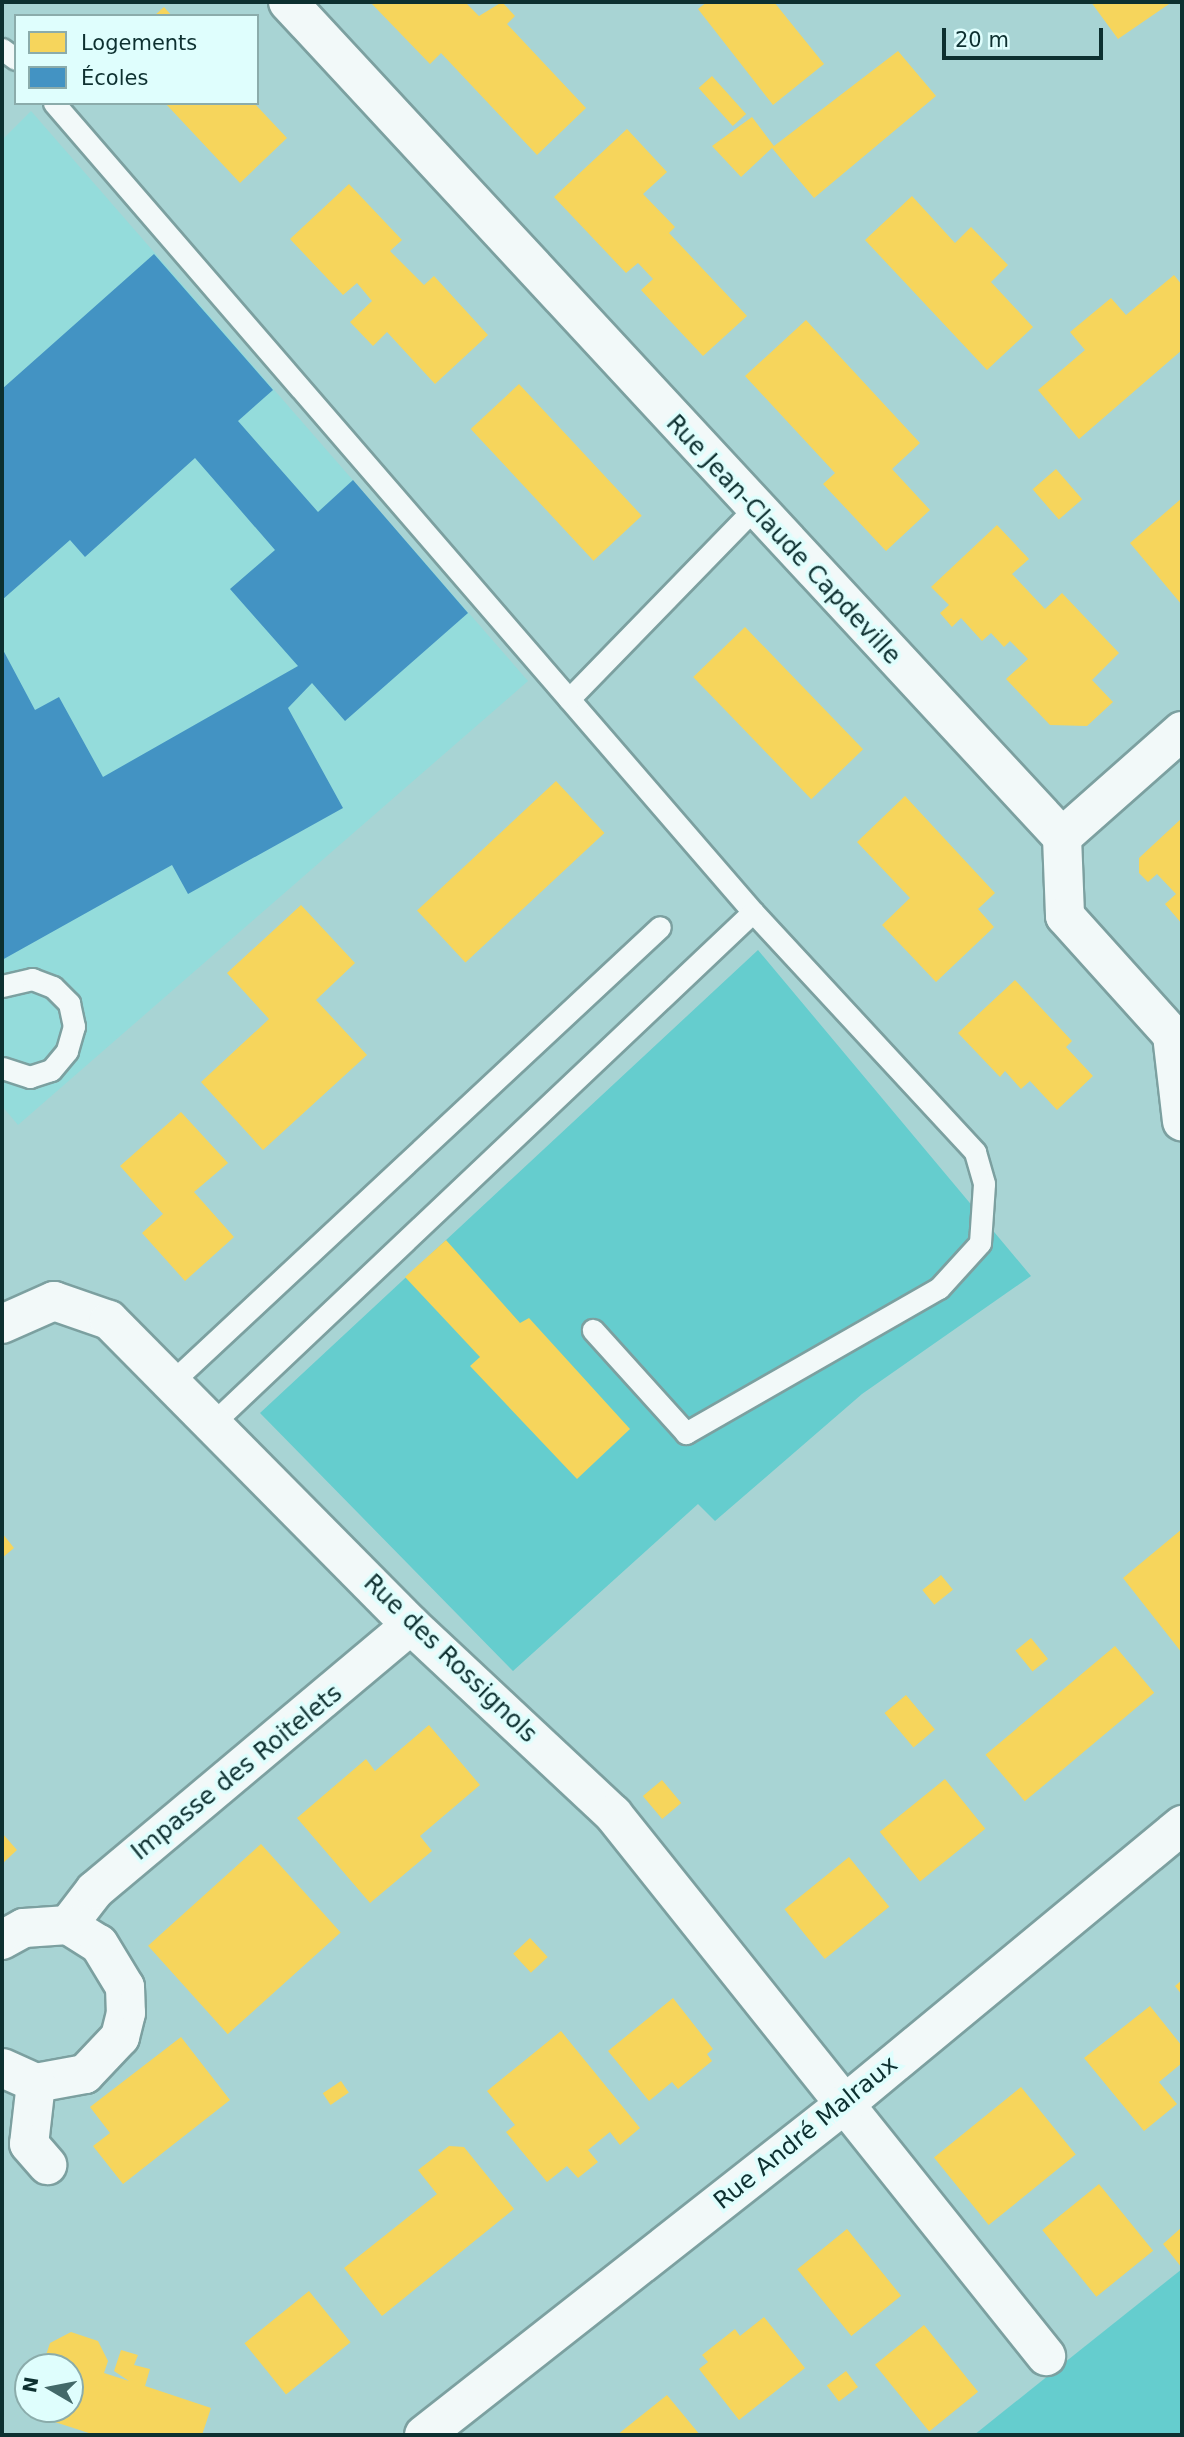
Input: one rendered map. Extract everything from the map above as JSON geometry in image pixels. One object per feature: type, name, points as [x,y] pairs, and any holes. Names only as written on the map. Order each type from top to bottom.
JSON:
[{"type":"street","name":"Rue Jean-Claude Capdeville","points":[[288,2],[753,510],[1062,837]]},
{"type":"street","points":[[1182,731],[1062,837],[1065,916],[1172,1035],[1182,1121]]},
{"type":"street","name":"Rue des Rossignols","points":[[2,1324],[54,1301],[110,1320],[174,1380],[411,1625],[613,1814],[1046,2356]]},
{"type":"street","name":"Impasse des Roitelets","points":[[68,1925],[95,1890],[411,1625]]},
{"type":"street","name":"Rue André Malraux","points":[[424,2435],[845,2104],[1182,1825]]},
{"type":"street","points":[[2,1940],[24,1928],[68,1925],[99,1944],[115,1963],[126,2013],[120,2037],[85,2074],[19,2076],[29,2144],[47,2165]]},
{"type":"lane","points":[[56,105],[753,912],[975,1152],[984,1184],[980,1243],[939,1288],[685,1433],[593,1330]]},
{"type":"lane","points":[[569,699],[753,510]]},
{"type":"lane","points":[[214,1422],[753,912]]},
{"type":"lane","points":[[174,1380],[660,927]]},
{"type":"lane","points":[[2,986],[32,979],[53,988],[69,1003],[74,1026],[67,1051],[51,1070],[30,1077],[2,1068]]},
{"type":"shaded area","points":[[31,111],[528,681],[18,1125],[2,1106],[2,140]]},
{"type":"shaded area","points":[[758,950],[1031,1276],[862,1394],[715,1521],[698,1504],[513,1671],[260,1413]]},
{"type":"shaded area","points":[[1182,2269],[1182,2435],[974,2435],[1059,2367]]},
{"type":"building: Logements","points":[[465,2],[479,16],[502,2],[515,16],[507,24],[586,108],[537,155],[441,53],[430,64],[372,4]]},
{"type":"building: Logements","points":[[707,2],[774,2],[824,64],[773,105],[698,9]]},
{"type":"building: Logements","points":[[1091,2],[1172,2],[1118,39]]},
{"type":"building: Logements","points":[[164,7],[170,14],[156,14]]},
{"type":"building: Logements","points":[[898,51],[936,96],[814,198],[772,148],[741,177],[712,146],[752,117],[774,146]]},
{"type":"building: Logements","points":[[712,76],[746,114],[733,126],[699,88]]},
{"type":"building: Logements","points":[[167,105],[256,105],[287,138],[240,183]]},
{"type":"building: Logements","points":[[627,129],[667,172],[643,194],[675,227],[669,233],[747,316],[703,356],[641,290],[653,279],[638,263],[626,273],[554,197]]},
{"type":"building: Logements","points":[[349,184],[402,240],[390,251],[424,285],[434,276],[488,335],[435,384],[387,332],[373,346],[350,322],[372,301],[357,283],[343,295],[290,239]]},
{"type":"building: Logements","points":[[912,196],[955,243],[971,227],[1008,265],[991,282],[1033,327],[987,370],[865,240]]},
{"type":"building: Logements","points":[[1174,275],[1182,285],[1182,350],[1079,439],[1038,390],[1085,350],[1070,332],[1111,298],[1126,315]]},
{"type":"building: Logements","points":[[806,320],[920,443],[892,469],[930,510],[886,551],[823,484],[835,473],[745,376]]},
{"type":"building: Logements","points":[[519,384],[642,516],[593,561],[471,429]]},
{"type":"building: Logements","points":[[1056,469],[1082,499],[1059,520],[1033,489]]},
{"type":"building: Logements","points":[[1182,498],[1182,605],[1130,543]]},
{"type":"building: Logements","points":[[997,525],[1029,559],[1012,574],[1045,609],[1062,593],[1119,653],[1092,680],[1113,702],[1087,726],[1050,725],[1006,679],[1028,659],[1010,641],[1004,647],[991,633],[982,641],[961,618],[952,627],[940,613],[949,605],[931,587]]},
{"type":"building: Logements","points":[[745,627],[863,749],[811,799],[693,677]]},
{"type":"building: Logements","points":[[556,781],[604,833],[465,963],[417,911]]},
{"type":"building: Logements","points":[[905,796],[995,893],[978,909],[994,927],[936,982],[882,925],[910,898],[857,842]]},
{"type":"building: Logements","points":[[1182,818],[1182,924],[1165,904],[1176,894],[1157,874],[1148,882],[1139,873],[1139,858]]},
{"type":"building: Logements","points":[[301,905],[355,963],[316,1000],[367,1055],[263,1150],[201,1082],[269,1019],[227,973]]},
{"type":"building: Logements","points":[[1015,980],[1072,1041],[1066,1047],[1093,1076],[1057,1110],[1030,1081],[1021,1089],[1005,1071],[1000,1077],[958,1033]]},
{"type":"building: Logements","points":[[181,1112],[228,1163],[194,1192],[234,1237],[185,1281],[142,1233],[163,1214],[120,1166]]},
{"type":"building: Logements","points":[[446,1240],[520,1323],[529,1318],[630,1429],[577,1479],[470,1366],[480,1357],[405,1277]]},
{"type":"building: Logements","points":[[1182,1529],[1182,1653],[1123,1578]]},
{"type":"building: Logements","points":[[2,1533],[14,1548],[2,1558]]},
{"type":"building: Logements","points":[[941,1575],[953,1590],[934,1605],[922,1590]]},
{"type":"building: Logements","points":[[1031,1638],[1048,1659],[1032,1672],[1015,1651]]},
{"type":"building: Logements","points":[[1115,1646],[1154,1693],[1025,1801],[986,1755]]},
{"type":"building: Logements","points":[[906,1695],[935,1729],[913,1747],[885,1713]]},
{"type":"building: Logements","points":[[429,1725],[480,1785],[420,1836],[432,1851],[370,1903],[297,1818],[366,1759],[375,1771]]},
{"type":"building: Logements","points":[[945,1779],[985,1829],[920,1882],[880,1832]]},
{"type":"building: Logements","points":[[662,1780],[681,1803],[662,1819],[643,1796]]},
{"type":"building: Logements","points":[[2,1833],[17,1850],[2,1864]]},
{"type":"building: Logements","points":[[261,1844],[341,1932],[228,2034],[148,1946]]},
{"type":"building: Logements","points":[[849,1857],[889,1907],[825,1959],[784,1909]]},
{"type":"building: Logements","points":[[530,1938],[548,1957],[531,1973],[513,1954]]},
{"type":"building: Logements","points":[[1182,1980],[1182,1995],[1175,1986]]},
{"type":"building: Logements","points":[[673,1998],[713,2049],[707,2054],[712,2061],[678,2089],[672,2082],[649,2101],[608,2051]]},
{"type":"building: Logements","points":[[1150,2006],[1182,2046],[1182,2063],[1159,2082],[1177,2104],[1144,2131],[1084,2058]]},
{"type":"building: Logements","points":[[561,2031],[640,2128],[620,2145],[610,2132],[588,2150],[598,2162],[578,2178],[567,2166],[547,2182],[506,2132],[515,2125],[487,2091]]},
{"type":"building: Logements","points":[[181,2037],[230,2100],[123,2184],[93,2146],[110,2133],[90,2107]]},
{"type":"building: Logements","points":[[341,2081],[349,2093],[331,2105],[323,2093]]},
{"type":"building: Logements","points":[[1021,2087],[1076,2155],[989,2225],[934,2157]]},
{"type":"building: Logements","points":[[449,2146],[464,2147],[514,2209],[382,2316],[344,2268],[437,2194],[418,2170]]},
{"type":"building: Logements","points":[[1099,2184],[1153,2251],[1096,2297],[1042,2230]]},
{"type":"building: Logements","points":[[1182,2227],[1182,2268],[1163,2244]]},
{"type":"building: Logements","points":[[847,2229],[901,2296],[851,2336],[797,2269]]},
{"type":"building: Logements","points":[[309,2291],[351,2342],[286,2395],[244,2343]]},
{"type":"building: Logements","points":[[764,2317],[805,2368],[739,2420],[699,2369],[708,2362],[702,2355],[735,2329],[740,2336]]},
{"type":"building: Logements","points":[[924,2325],[978,2392],[929,2431],[875,2365]]},
{"type":"building: Logements","points":[[71,2332],[98,2341],[108,2361],[104,2373],[129,2381],[114,2371],[121,2350],[138,2355],[134,2365],[150,2369],[145,2386],[211,2408],[202,2435],[95,2435],[58,2423],[84,2423],[84,2353],[47,2353],[50,2343]]},
{"type":"building: Logements","points":[[846,2371],[858,2387],[839,2401],[827,2385]]},
{"type":"building: Logements","points":[[667,2395],[700,2435],[617,2435]]},
{"type":"building: Écoles","points":[[154,254],[273,390],[238,421],[318,512],[353,480],[468,613],[345,721],[312,683],[288,708],[343,808],[188,894],[172,865],[2,960],[2,648],[35,710],[59,697],[103,777],[298,666],[230,589],[275,550],[195,458],[85,557],[70,540],[2,600],[2,389]]}]
